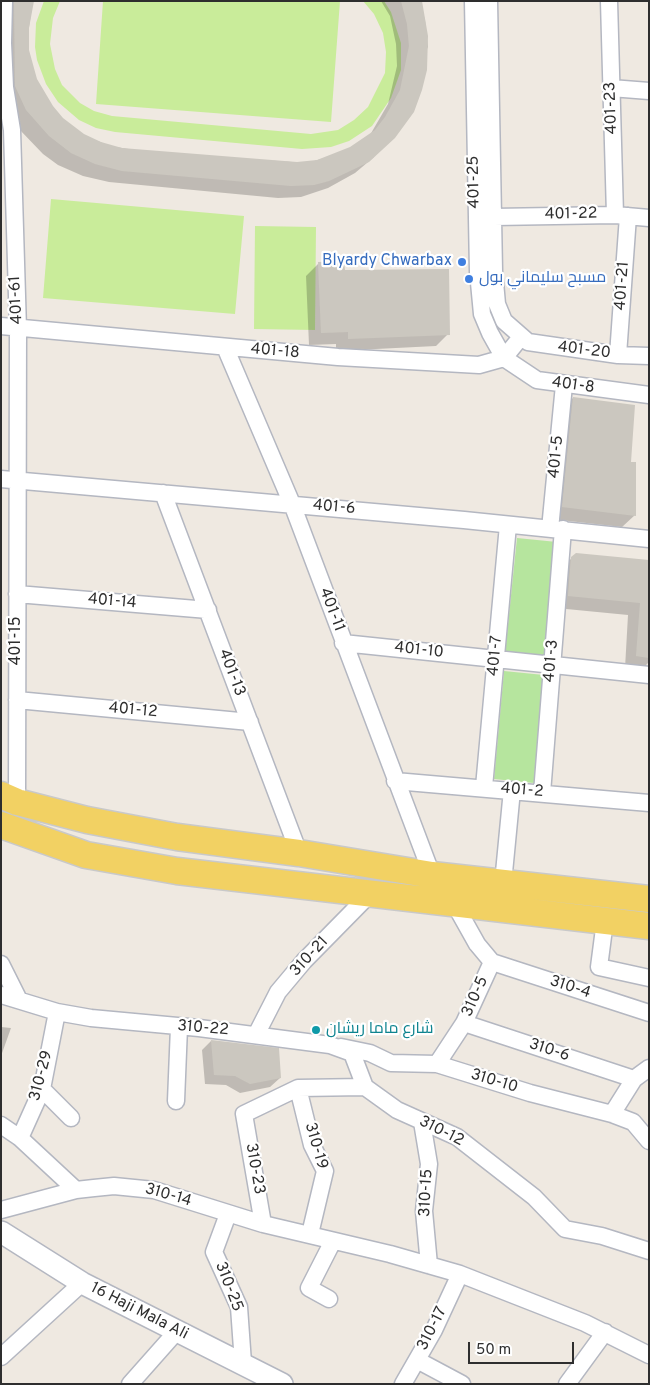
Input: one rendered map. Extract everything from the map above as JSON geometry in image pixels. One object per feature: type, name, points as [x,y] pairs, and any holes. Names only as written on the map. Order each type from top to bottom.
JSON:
[{"type":"main road","points":[[9,798],[87,820],[177,837],[299,853],[432,875],[649,899]]},
{"type":"main road","points":[[1,825],[86,855],[177,871],[649,926]]},
{"type":"street","name":"401-61","points":[[4,1],[5,87],[18,329],[18,480]]},
{"type":"street","name":"401-25","points":[[472,1],[476,216],[482,314],[504,358]]},
{"type":"street","name":"401-25","points":[[489,1],[494,271],[497,304],[504,321],[521,336]]},
{"type":"street","name":"401-23","points":[[609,1],[611,88],[622,215]]},
{"type":"street","points":[[611,88],[649,91]]},
{"type":"street","name":"401-22","points":[[494,217],[622,215],[649,218]]},
{"type":"street","name":"401-21","points":[[618,355],[622,215]]},
{"type":"street","name":"401-18","points":[[1,326],[338,358],[479,365],[504,358]]},
{"type":"street","points":[[504,358],[521,336]]},
{"type":"street","name":"401-20","points":[[521,336],[528,342],[541,345],[618,355],[649,356]]},
{"type":"street","name":"401-11","points":[[225,347],[292,504],[432,875]]},
{"type":"street","name":"401-8","points":[[504,358],[537,380],[649,395]]},
{"type":"street","name":"401-5","points":[[556,529],[564,385]]},
{"type":"street","name":"401-6","points":[[1,479],[292,504],[649,539]]},
{"type":"street","name":"401-15","points":[[9,798],[17,700],[18,480]]},
{"type":"street","name":"401-13","points":[[164,493],[299,853]]},
{"type":"street","name":"401-7","points":[[484,787],[508,525]]},
{"type":"street","name":"401-3","points":[[542,793],[552,665],[556,529]]},
{"type":"street","name":"401-14","points":[[18,594],[208,610]]},
{"type":"street","name":"401-10","points":[[343,643],[649,675]]},
{"type":"street","name":"401-12","points":[[17,700],[250,722]]},
{"type":"street","name":"401-2","points":[[395,781],[484,787],[649,803]]},
{"type":"street","points":[[503,883],[512,790]]},
{"type":"street","name":"310-21","points":[[256,1035],[278,992],[304,961],[364,900],[380,894]]},
{"type":"street","name":"310-5","points":[[437,1064],[464,1024],[492,962],[477,944],[454,904]]},
{"type":"street","points":[[605,921],[599,967],[649,978]]},
{"type":"street","name":"310-4","points":[[492,962],[649,1013]]},
{"type":"street","points":[[1,964],[18,998]]},
{"type":"street","name":"310-22","points":[[1,994],[58,1012],[91,1018],[256,1035],[330,1045],[352,1053],[365,1087]]},
{"type":"street","name":"310-29","points":[[20,1138],[42,1089],[58,1012]]},
{"type":"street","name":"310-6","points":[[464,1024],[634,1079]]},
{"type":"street","points":[[176,1101],[179,1027]]},
{"type":"street","name":"310-10","points":[[330,1045],[370,1053],[391,1063],[437,1064],[530,1093],[612,1114],[633,1122],[649,1141]]},
{"type":"street","points":[[612,1114],[634,1079],[649,1068]]},
{"type":"street","points":[[298,1088],[365,1087]]},
{"type":"street","name":"310-12","points":[[365,1087],[397,1110],[457,1137],[500,1168],[534,1197],[565,1229],[602,1236],[649,1250]]},
{"type":"street","name":"310-23","points":[[263,1224],[244,1114],[298,1088]]},
{"type":"street","name":"310-19","points":[[298,1088],[312,1145],[325,1170],[310,1234]]},
{"type":"street","points":[[42,1089],[71,1118]]},
{"type":"street","name":"310-15","points":[[422,1122],[429,1164],[424,1211],[429,1265]]},
{"type":"street","points":[[1,1125],[20,1138],[76,1190]]},
{"type":"street","name":"310-14","points":[[1,1210],[76,1190],[114,1186],[154,1190],[263,1224],[310,1234],[460,1274],[585,1322],[649,1355]]},
{"type":"street","name":"310-25","points":[[228,1214],[214,1252],[239,1307],[243,1363]]},
{"type":"street","name":"16 Haji Mala Ali","points":[[1,1232],[82,1283],[282,1384]]},
{"type":"street","points":[[329,1299],[309,1288],[333,1241]]},
{"type":"street","name":"310-17","points":[[403,1384],[434,1330],[460,1274]]},
{"type":"street","points":[[1,1357],[82,1283]]},
{"type":"street","points":[[130,1384],[176,1331]]},
{"type":"street","points":[[567,1384],[605,1332]]},
{"type":"street","points":[[417,1360],[462,1384]]},
{"type":"green space","points":[[44,1],[60,1],[53,18],[50,44],[55,69],[62,85],[80,103],[94,111],[112,116],[311,134],[338,130],[354,120],[368,107],[385,73],[386,52],[383,33],[374,14],[363,1],[384,1],[391,12],[401,43],[401,70],[391,98],[372,126],[349,141],[331,147],[302,149],[115,132],[96,128],[79,120],[58,102],[46,84],[37,60],[35,47],[36,23]]},
{"type":"green space","points":[[103,1],[340,1],[331,122],[96,104]]},
{"type":"green space","points":[[51,199],[244,216],[235,314],[43,298]]},
{"type":"green space","points":[[255,226],[316,227],[315,330],[254,329]]},
{"type":"green space","points":[[517,538],[557,542],[544,657],[505,653]]},
{"type":"green space","points":[[504,671],[544,675],[534,783],[494,779]]},
{"type":"building","points":[[14,1],[34,1],[29,28],[29,50],[37,79],[53,106],[63,118],[84,134],[101,142],[122,148],[297,162],[317,160],[350,147],[375,130],[385,117],[400,90],[409,46],[407,24],[401,1],[422,1],[428,36],[427,70],[414,112],[395,138],[369,162],[329,181],[314,185],[291,186],[122,171],[95,164],[71,153],[49,136],[26,110],[15,86]]},
{"type":"building","points":[[344,261],[345,270],[449,269],[450,335],[348,339],[348,332],[321,333],[318,262]]},
{"type":"building","points":[[573,397],[635,405],[631,462],[636,462],[636,516],[562,507]]},
{"type":"building","points":[[576,553],[649,560],[649,658],[636,656],[640,603],[568,596],[571,557]]},
{"type":"building","points":[[211,1040],[279,1048],[281,1078],[250,1084],[235,1076],[214,1075]]},
{"type":"place","name":"Blyardy Chwarbax","points":[[462,262]]},
{"type":"place","name":"مسبح سلیماني بول","points":[[469,279]]},
{"type":"place","name":"شارع ماما ريشان","points":[[316,1030]]}]
